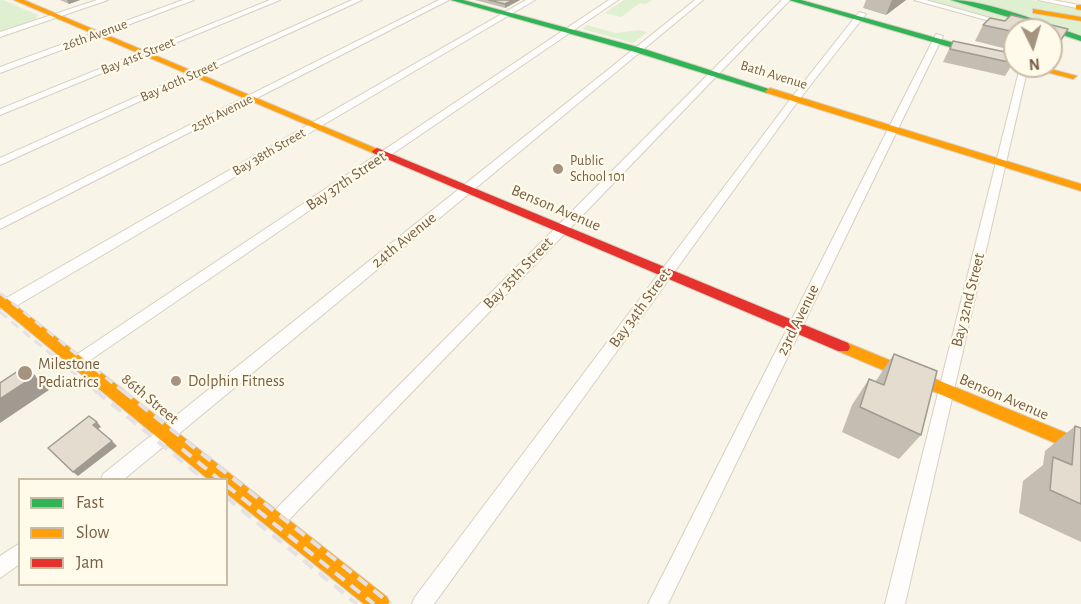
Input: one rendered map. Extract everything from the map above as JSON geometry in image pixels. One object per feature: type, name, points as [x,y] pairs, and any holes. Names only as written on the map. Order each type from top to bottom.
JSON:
[{"type":"main road","name":"Benson Avenue","points":[[18,0],[1081,447]]},
{"type":"main road","name":"Bath Avenue","points":[[455,0],[638,50],[1081,188]]},
{"type":"main road","points":[[793,0],[860,16]]},
{"type":"main road","points":[[811,0],[1003,59]]},
{"type":"main road","points":[[956,0],[1018,17],[1081,39]]},
{"type":"main road","points":[[964,0],[1081,14]]},
{"type":"main road","points":[[983,0],[1081,14]]},
{"type":"main road","points":[[1013,1],[1081,14]]},
{"type":"main road","points":[[937,38],[1003,53]]},
{"type":"main road","name":"86th Street","points":[[3,302],[221,478]]},
{"type":"main road","name":"86th Street","points":[[228,483],[380,604]]},
{"type":"street","points":[[0,35],[104,0]]},
{"type":"street","name":"26th Avenue","points":[[0,70],[190,0]]},
{"type":"street","name":"Bay 41st Street","points":[[0,112],[276,0]]},
{"type":"street","name":"Bay 40th Street","points":[[0,162],[358,0]]},
{"type":"street","name":"25th Avenue","points":[[0,225],[445,0]]},
{"type":"street","name":"Bay 38th Street","points":[[3,302],[531,0]]},
{"type":"street","name":"Bay 37th Street","points":[[78,361],[614,0]]},
{"type":"street","name":"24th Avenue","points":[[111,478],[699,0]]},
{"type":"street","name":"Bay 35th Street","points":[[276,521],[786,0]]},
{"type":"street","points":[[918,0],[1003,23]]},
{"type":"street","points":[[1042,0],[1081,14]]},
{"type":"street","name":"Bay 34th Street","points":[[422,604],[666,272],[860,16]]},
{"type":"street","name":"23rd Avenue","points":[[658,604],[937,38]]},
{"type":"street","name":"Bay 32nd Street","points":[[895,604],[1021,78]]},
{"type":"street","points":[[0,568],[18,554]]},
{"type":"green space","points":[[0,0],[38,15],[36,19],[0,32]]},
{"type":"green space","points":[[624,0],[652,0],[646,4],[640,3],[621,17],[605,13]]},
{"type":"green space","points":[[926,0],[1032,0],[1081,10],[1081,42],[1063,37],[1063,18],[1003,18],[1003,21]]},
{"type":"green space","points":[[587,25],[615,33],[640,30],[647,32],[633,43],[582,29]]},
{"type":"building","points":[[489,0],[513,0],[505,4]]},
{"type":"building","points":[[1011,15],[1023,18],[1008,18]]},
{"type":"building","points":[[990,18],[1003,21],[1003,29],[983,25]]},
{"type":"building","points":[[1063,28],[1068,29],[1063,37]]},
{"type":"building","points":[[953,41],[1003,51],[1003,61],[950,49]]},
{"type":"building","points":[[894,354],[937,371],[921,435],[860,407],[869,379],[884,385]]},
{"type":"building","points":[[24,367],[35,376],[0,399],[0,383]]},
{"type":"building","points":[[89,416],[97,422],[93,425],[112,441],[73,472],[48,448]]},
{"type":"building","points":[[1075,426],[1081,428],[1081,504],[1050,490],[1053,457],[1072,465]]},
{"type":"railway","points":[[0,293],[125,393]]},
{"type":"railway","points":[[0,312],[98,393]]},
{"type":"railway","points":[[96,391],[203,478]]},
{"type":"railway","points":[[123,391],[391,604]]},
{"type":"railway","points":[[182,449],[218,478]]},
{"type":"railway","points":[[228,487],[374,604]]},
{"type":"railway","points":[[228,499],[357,604]]},
{"type":"traffic: fast","points":[[455,0],[638,50],[770,91]]},
{"type":"traffic: fast","points":[[793,0],[1003,60]]},
{"type":"traffic: fast","points":[[955,0],[1018,17],[1081,39]]},
{"type":"traffic: slow","points":[[18,0],[377,151]]},
{"type":"traffic: slow","points":[[1036,11],[1081,19]]},
{"type":"traffic: slow","points":[[1063,74],[1073,76]]},
{"type":"traffic: slow","points":[[770,91],[1081,188]]},
{"type":"traffic: slow","points":[[0,300],[221,478]]},
{"type":"traffic: slow","points":[[843,347],[1081,447]]},
{"type":"traffic: slow","points":[[228,484],[380,604]]},
{"type":"traffic: jam","points":[[377,151],[843,347]]},
{"type":"place","name":"Public School 101","points":[[558,169]]},
{"type":"place","name":"Milestone Pediatrics","points":[[25,373]]},
{"type":"place","name":"Dolphin Fitness","points":[[176,381]]}]
